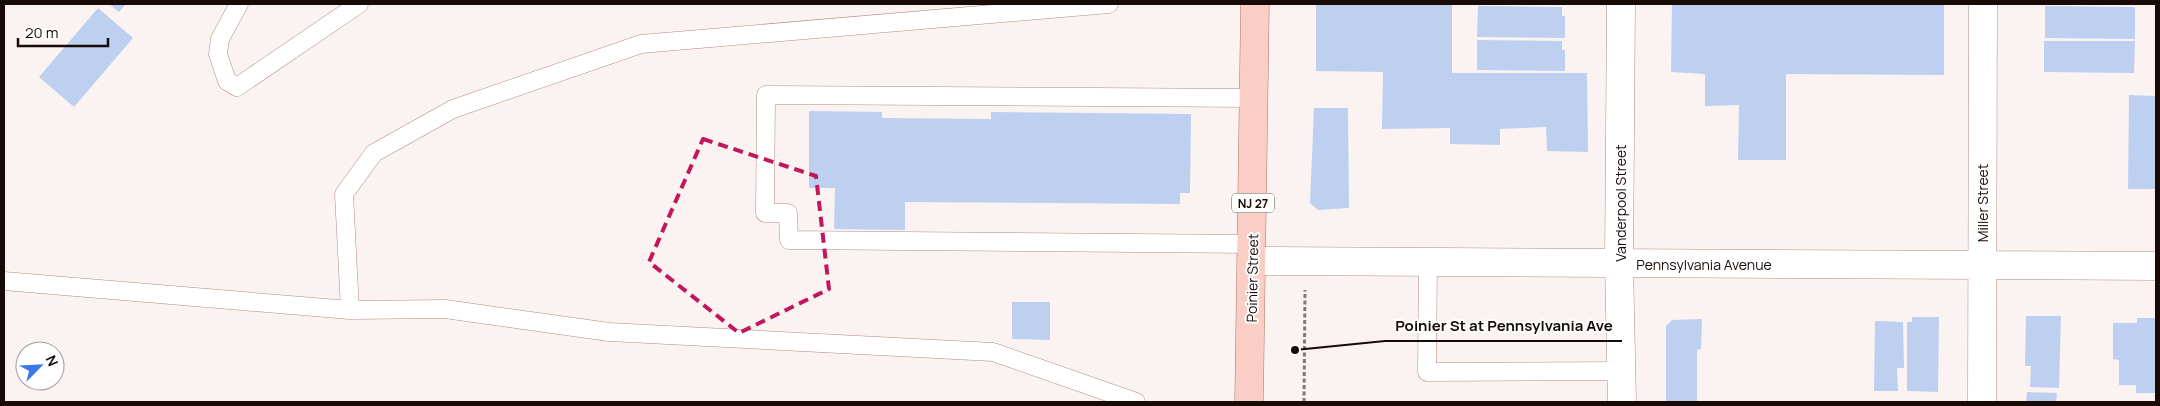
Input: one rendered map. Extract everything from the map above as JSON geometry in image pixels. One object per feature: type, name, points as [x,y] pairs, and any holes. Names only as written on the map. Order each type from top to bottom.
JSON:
[{"type":"main road","name":"Poinier Street","points":[[1249,402],[1255,4]]},
{"type":"street","name":"Vanderpool Street","points":[[1621,4],[1619,264],[1622,402]]},
{"type":"street","name":"Miller Street","points":[[1982,402],[1983,4]]},
{"type":"street","name":"Pennsylvania Avenue","points":[[1252,253],[1306,261],[2156,266]]},
{"type":"lane","points":[[239,4],[220,39],[218,54],[226,81],[237,87],[359,4]]},
{"type":"lane","points":[[350,310],[344,194],[374,153],[452,109],[641,44],[1109,4]]},
{"type":"lane","points":[[1252,253],[789,240],[788,214],[765,213],[766,95],[1254,98]]},
{"type":"lane","points":[[1428,262],[1427,372],[1621,371]]},
{"type":"lane","points":[[4,281],[350,310],[445,308],[609,332],[993,352],[1136,402]]},
{"type":"path","points":[[1304,402],[1306,261]]},
{"type":"highlighted area","points":[[703,139],[816,176],[829,289],[739,333],[649,262]]},
{"type":"building","points":[[109,4],[126,4],[119,12]]},
{"type":"building","points":[[1316,4],[1452,4],[1452,73],[1587,73],[1588,152],[1547,151],[1546,127],[1500,129],[1500,145],[1450,144],[1450,128],[1382,129],[1383,72],[1316,71]]},
{"type":"building","points":[[1672,4],[1944,4],[1944,75],[1786,74],[1786,160],[1738,160],[1739,105],[1705,106],[1705,74],[1671,72]]},
{"type":"building","points":[[1478,6],[1562,7],[1562,16],[1565,16],[1565,38],[1477,37]]},
{"type":"building","points":[[2045,6],[2135,7],[2135,39],[2045,38]]},
{"type":"building","points":[[98,8],[133,38],[74,107],[39,77]]},
{"type":"building","points":[[1477,40],[1562,41],[1562,50],[1565,50],[1565,71],[1477,70]]},
{"type":"building","points":[[2044,41],[2135,41],[2134,73],[2044,72]]},
{"type":"building","points":[[2129,95],[2156,96],[2156,189],[2128,189]]},
{"type":"building","points":[[1314,108],[1348,108],[1349,208],[1318,210],[1310,203]]},
{"type":"building","points":[[809,111],[882,112],[882,118],[991,119],[991,112],[1191,114],[1190,193],[1180,193],[1180,204],[905,202],[905,230],[834,229],[835,188],[809,188]]},
{"type":"building","points":[[1012,302],[1050,302],[1050,340],[1012,339]]},
{"type":"building","points":[[2026,316],[2061,316],[2059,388],[2030,387],[2031,366],[2025,366]]},
{"type":"building","points":[[1912,317],[1939,317],[1938,392],[1907,391],[1907,322],[1912,322]]},
{"type":"building","points":[[2137,318],[2156,318],[2155,393],[2136,393],[2136,385],[2119,385],[2119,360],[2113,359],[2113,323],[2137,323]]},
{"type":"building","points":[[1702,319],[1701,349],[1697,350],[1697,402],[1666,402],[1666,326],[1672,320]]},
{"type":"building","points":[[1875,321],[1903,322],[1904,368],[1897,368],[1898,391],[1874,391]]},
{"type":"building","points":[[2027,392],[2057,393],[2056,402],[2026,402]]},
{"type":"place","name":"Poinier St at Pennsylvania Ave","points":[[1295,350]]}]
